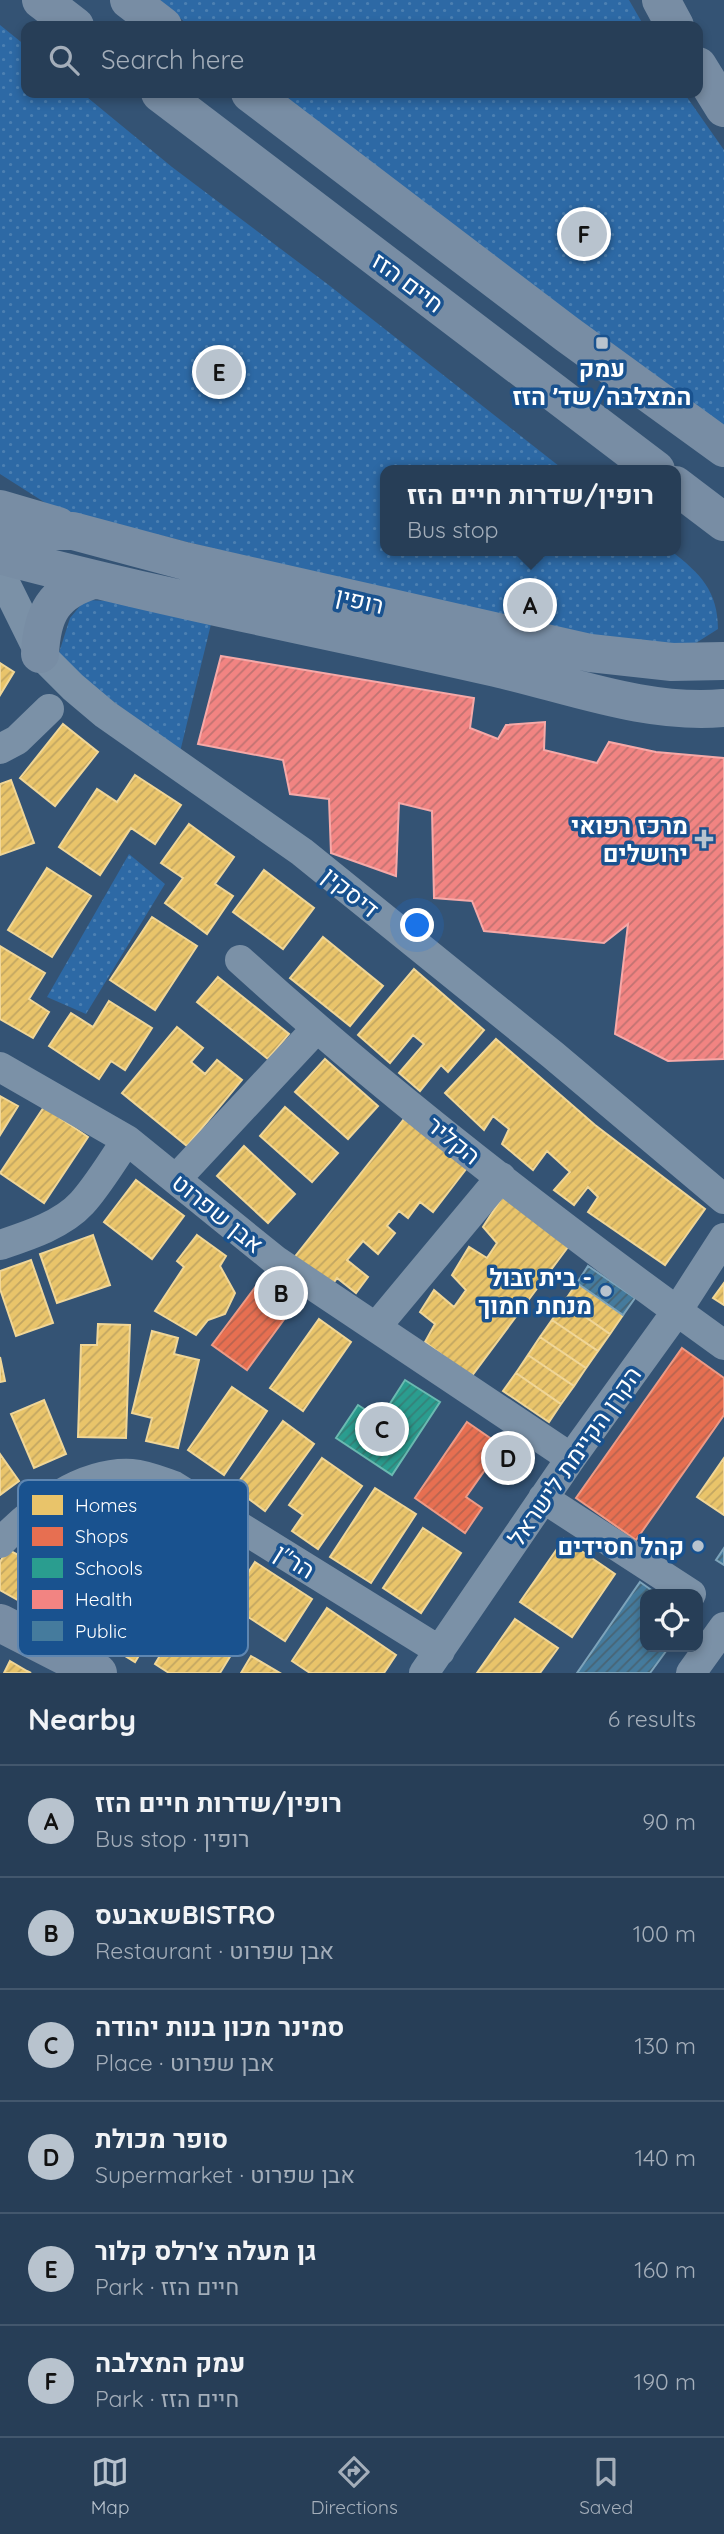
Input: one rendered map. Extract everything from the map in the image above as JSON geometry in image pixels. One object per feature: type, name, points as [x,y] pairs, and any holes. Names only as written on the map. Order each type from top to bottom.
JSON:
[{"type":"street","points":[[41,0],[68,21]]},
{"type":"street","points":[[129,0],[156,21]]},
{"type":"street","points":[[661,0],[672,21]]},
{"type":"street","points":[[703,74],[724,108]]},
{"type":"street","name":"חיים הזז","points":[[167,98],[649,465]]},
{"type":"street","points":[[257,98],[567,334],[724,448]]},
{"type":"street","points":[[681,490],[724,522]]},
{"type":"street","points":[[0,509],[73,531]]},
{"type":"street","name":"רופין","points":[[0,547],[27,534],[73,531],[186,561],[590,653],[672,662],[724,661]]},
{"type":"street","name":"רופין","points":[[0,555],[93,580],[496,668],[623,699],[666,708],[724,708]]},
{"type":"street","name":"דיסקין","points":[[0,573],[40,654],[73,687],[105,714],[312,861],[553,1055],[724,1199]]},
{"type":"street","points":[[40,654],[44,621],[52,606],[69,589],[93,580]]},
{"type":"street","points":[[672,662],[724,646]]},
{"type":"street","points":[[0,749],[17,740],[49,709]]},
{"type":"street","name":"הקליר","points":[[240,960],[316,1030],[501,1177],[724,1345]]},
{"type":"street","points":[[177,1178],[316,1030]]},
{"type":"street","name":"אבן שפרוט","points":[[0,1067],[127,1140],[275,1260],[571,1458]]},
{"type":"street","points":[[0,1245],[61,1219],[81,1204],[127,1140]]},
{"type":"street","points":[[376,1327],[501,1177]]},
{"type":"street","name":"הקרן הקיימת לישראל","points":[[431,1667],[543,1498],[677,1311],[724,1238]]},
{"type":"street","name":"הר\"ן","points":[[102,1480],[131,1474],[157,1480]]},
{"type":"street","points":[[543,1498],[683,1589]]},
{"type":"street","name":"הר\"ן","points":[[0,1543],[18,1527]]},
{"type":"street","name":"הר\"ן","points":[[248,1538],[431,1667]]},
{"type":"street","points":[[703,1602],[724,1616]]},
{"type":"street","points":[[0,1623],[18,1632]]},
{"type":"street","points":[[691,1673],[724,1627]]},
{"type":"street","points":[[65,1656],[98,1673]]},
{"type":"shaded area","points":[[160,0],[629,0],[641,21],[183,21]]},
{"type":"shaded area","points":[[0,25],[21,42],[21,98],[88,98],[172,167],[330,286],[558,465],[380,465],[380,556],[677,556],[699,575],[711,593],[718,629],[688,648],[600,645],[55,509],[0,474]]},
{"type":"shaded area","points":[[272,98],[688,98],[724,150],[724,427]]},
{"type":"shaded area","points":[[85,600],[112,601],[212,620],[180,752],[57,659],[70,618]]},
{"type":"shaded area","points":[[129,854],[165,884],[86,1014],[47,997]]},
{"type":"building: Homes","points":[[0,663],[14,672],[0,695]]},
{"type":"building: Homes","points":[[63,724],[98,752],[55,806],[20,778]]},
{"type":"building: Homes","points":[[135,775],[181,805],[155,844],[131,828],[100,875],[59,847],[97,789],[117,802]]},
{"type":"building: Homes","points":[[11,780],[34,843],[0,855],[0,784]]},
{"type":"building: Homes","points":[[509,804],[587,812],[574,928],[496,920]]},
{"type":"building: Homes","points":[[189,824],[234,857],[215,884],[233,896],[207,934],[165,903],[183,878],[161,863]]},
{"type":"building: Homes","points":[[47,868],[91,896],[52,957],[8,930]]},
{"type":"building: Homes","points":[[264,870],[314,908],[283,949],[233,912]]},
{"type":"building: Homes","points":[[651,915],[724,923],[724,963],[716,1039],[638,1031]]},
{"type":"building: Homes","points":[[152,917],[197,946],[155,1010],[110,980]]},
{"type":"building: Homes","points":[[323,937],[383,986],[350,1026],[290,978]]},
{"type":"building: Homes","points":[[0,946],[45,973],[29,999],[49,1012],[33,1038],[0,1019]]},
{"type":"building: Homes","points":[[414,969],[484,1030],[448,1072],[441,1065],[420,1091],[399,1073],[424,1044],[413,1035],[390,1063],[358,1035]]},
{"type":"building: Homes","points":[[218,977],[289,1034],[268,1059],[197,1002]]},
{"type":"building: Homes","points":[[109,1001],[152,1028],[125,1070],[111,1061],[99,1079],[49,1046],[71,1013],[93,1027]]},
{"type":"building: Homes","points":[[177,1027],[203,1048],[191,1062],[205,1074],[217,1060],[242,1080],[187,1146],[122,1093]]},
{"type":"building: Homes","points":[[496,1039],[595,1125],[705,1209],[665,1265],[588,1212],[598,1197],[588,1187],[574,1205],[554,1190],[570,1172],[547,1151],[533,1170],[502,1144],[509,1129],[493,1116],[484,1130],[445,1093]]},
{"type":"building: Homes","points":[[325,1059],[378,1106],[348,1139],[295,1092]]},
{"type":"building: Homes","points":[[0,1096],[18,1106],[0,1135]]},
{"type":"building: Homes","points":[[44,1107],[88,1137],[44,1203],[0,1173]]},
{"type":"building: Homes","points":[[285,1107],[338,1153],[312,1182],[260,1136]]},
{"type":"building: Homes","points":[[408,1114],[470,1164],[433,1212],[420,1202],[408,1218],[399,1211],[387,1226],[395,1233],[378,1254],[363,1241],[347,1260],[368,1277],[356,1293],[337,1278],[330,1288],[293,1259]]},
{"type":"building: Homes","points":[[244,1146],[295,1194],[268,1223],[217,1176]]},
{"type":"building: Homes","points":[[136,1180],[184,1216],[152,1259],[104,1222]]},
{"type":"building: Homes","points":[[503,1196],[568,1247],[471,1377],[425,1342],[435,1324],[420,1312],[434,1290],[454,1307],[466,1290],[452,1275],[469,1247],[487,1258],[497,1243],[483,1227]]},
{"type":"building: Homes","points":[[93,1235],[110,1285],[57,1303],[40,1254]]},
{"type":"building: Homes","points":[[197,1235],[226,1256],[220,1266],[235,1293],[225,1314],[208,1320],[196,1335],[155,1311],[184,1267],[177,1261]]},
{"type":"building: Homes","points":[[31,1260],[53,1323],[16,1336],[0,1289],[0,1271]]},
{"type":"building: Homes","points":[[577,1283],[623,1315],[610,1334],[564,1302]]},
{"type":"building: Homes","points":[[724,1283],[724,1305],[713,1298]]},
{"type":"building: Homes","points":[[564,1302],[610,1334],[598,1351],[552,1320]]},
{"type":"building: Homes","points":[[319,1319],[351,1342],[303,1411],[270,1388]]},
{"type":"building: Homes","points":[[552,1320],[598,1351],[586,1368],[540,1337]]},
{"type":"building: Homes","points":[[98,1324],[130,1325],[126,1438],[78,1437],[81,1345],[97,1345]]},
{"type":"building: Homes","points":[[152,1331],[178,1338],[174,1354],[199,1360],[178,1448],[146,1441],[152,1418],[132,1413]]},
{"type":"building: Homes","points":[[540,1337],[586,1368],[574,1386],[528,1355]]},
{"type":"building: Homes","points":[[528,1355],[574,1386],[561,1404],[516,1373]]},
{"type":"building: Homes","points":[[0,1357],[5,1381],[0,1382]]},
{"type":"building: Homes","points":[[516,1373],[561,1404],[549,1422],[503,1391]]},
{"type":"building: Homes","points":[[232,1387],[267,1411],[224,1475],[188,1450]]},
{"type":"building: Homes","points":[[44,1400],[66,1454],[34,1468],[11,1414]]},
{"type":"building: Homes","points":[[283,1421],[314,1444],[265,1511],[248,1498],[248,1480],[240,1480]]},
{"type":"building: Homes","points":[[0,1454],[18,1480],[0,1495]]},
{"type":"building: Homes","points":[[322,1458],[362,1486],[318,1549],[292,1531],[303,1515],[289,1505]]},
{"type":"building: Homes","points":[[724,1458],[724,1515],[697,1497]]},
{"type":"building: Homes","points":[[375,1488],[416,1514],[371,1583],[330,1557]]},
{"type":"building: Homes","points":[[423,1528],[461,1553],[421,1613],[383,1588]]},
{"type":"building: Homes","points":[[564,1539],[615,1574],[572,1637],[520,1602]]},
{"type":"building: Homes","points":[[7,1549],[18,1555],[18,1600],[0,1590],[0,1562]]},
{"type":"building: Homes","points":[[255,1562],[312,1599],[285,1641],[248,1617],[248,1573]]},
{"type":"building: Homes","points":[[327,1608],[396,1655],[384,1673],[310,1673],[292,1661]]},
{"type":"building: Homes","points":[[515,1619],[558,1648],[540,1673],[477,1673]]},
{"type":"building: Homes","points":[[125,1656],[139,1656],[135,1662]]},
{"type":"building: Homes","points":[[160,1656],[230,1656],[220,1673],[169,1673],[155,1664]]},
{"type":"building: Homes","points":[[251,1656],[280,1673],[241,1673]]},
{"type":"building: Homes","points":[[10,1661],[27,1671],[31,1673],[4,1673]]},
{"type":"building: Shops","points":[[265,1274],[299,1299],[247,1370],[212,1345]]},
{"type":"building: Shops","points":[[682,1348],[724,1378],[724,1415],[636,1540],[576,1498]]},
{"type":"building: Shops","points":[[467,1422],[519,1458],[502,1482],[485,1470],[466,1497],[482,1508],[465,1533],[415,1498]]},
{"type":"building: Schools","points":[[405,1380],[440,1402],[392,1475],[336,1438],[358,1405],[380,1419]]},
{"type":"building: Health","points":[[221,656],[474,698],[470,728],[498,739],[506,725],[545,722],[544,750],[597,763],[609,742],[656,752],[724,758],[724,1059],[668,1061],[615,1034],[628,924],[604,943],[484,931],[472,901],[434,898],[432,811],[399,803],[396,876],[331,853],[329,799],[290,794],[283,760],[198,744]]},
{"type":"building: Public","name":"בית זבול - מנחת חמוך","points":[[588,1266],[635,1298],[623,1315],[577,1283]]},
{"type":"building: Public","points":[[724,1548],[724,1565],[716,1560]]},
{"type":"building: Public","points":[[640,1582],[650,1589],[640,1589],[640,1652],[665,1652],[650,1673],[577,1673]]},
{"type":"place","name":"עמק המצלבה","points":[[584,234]]},
{"type":"place","name":"עמק המצלבה/שד׳ הזז","points":[[602,343]]},
{"type":"place","name":"גן מעלה צ'רלס קלור","points":[[219,372]]},
{"type":"place","name":"רופין/שדרות חיים הזז","points":[[530,605]]},
{"type":"place","name":"מרכז רפואי ירושלים","points":[[704,839]]},
{"type":"place","name":"בית זבול - מנחת חמוך","points":[[606,1291]]},
{"type":"place","name":"שאבעסBISTRO","points":[[281,1293]]},
{"type":"place","name":"סמינר מכון בנות יהודה","points":[[382,1429]]},
{"type":"place","name":"סופר מכולת","points":[[508,1458]]},
{"type":"place","name":"קהל חסידים","points":[[698,1546]]}]
